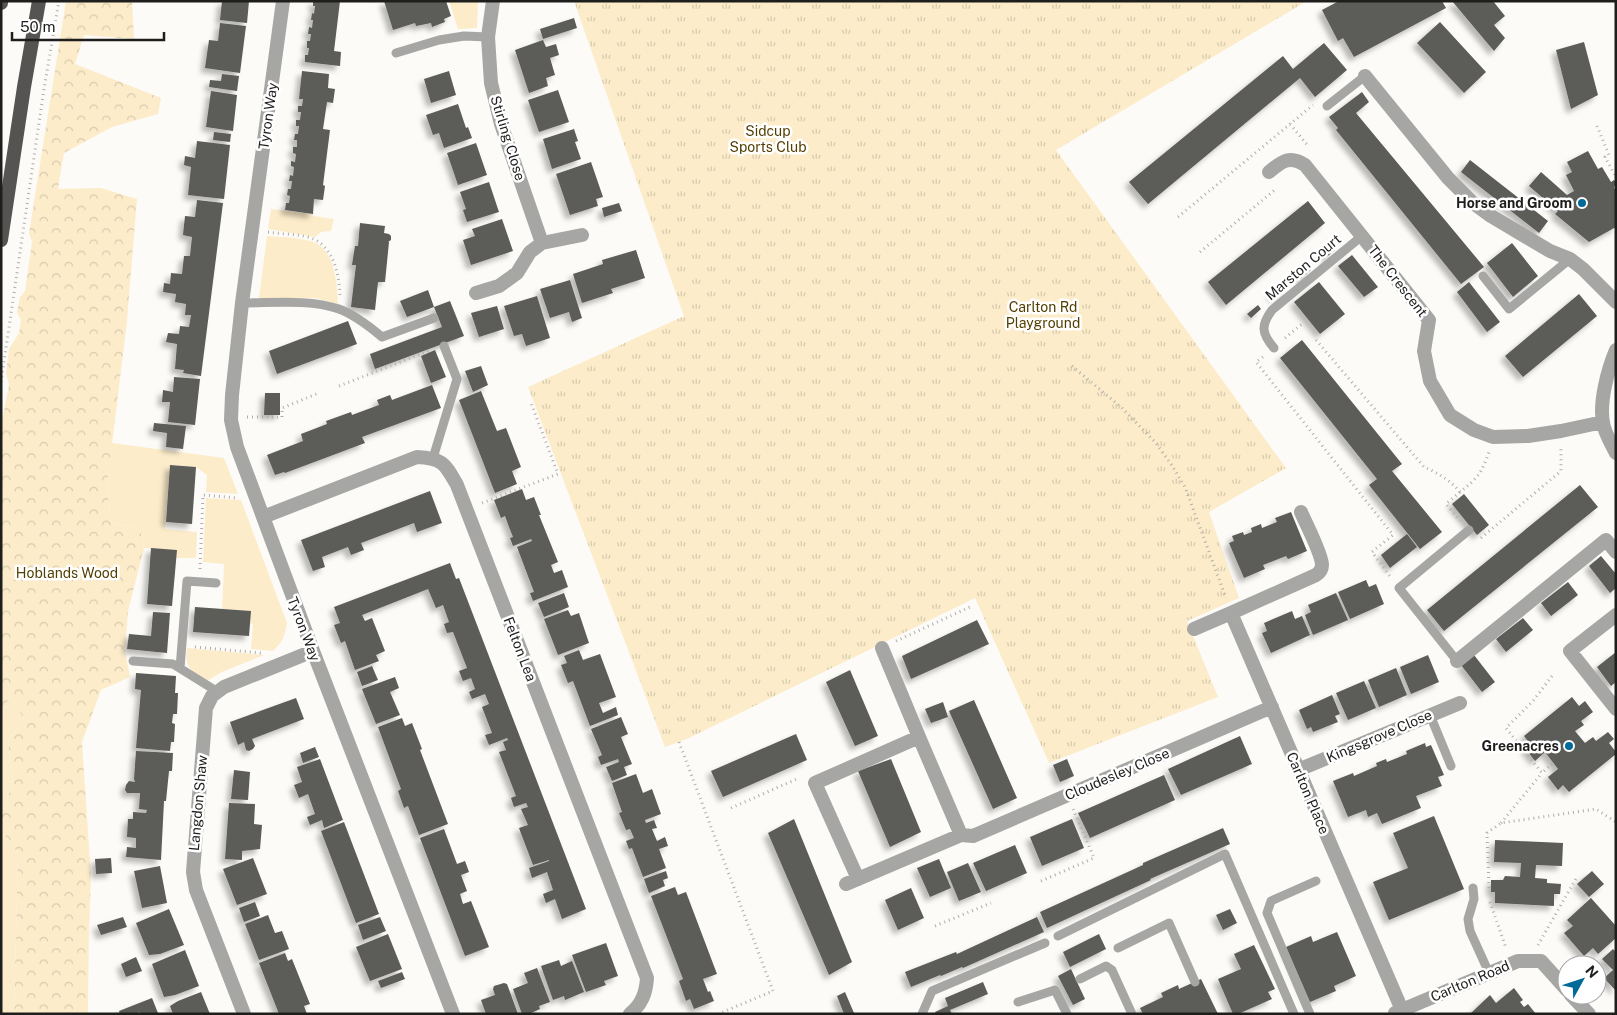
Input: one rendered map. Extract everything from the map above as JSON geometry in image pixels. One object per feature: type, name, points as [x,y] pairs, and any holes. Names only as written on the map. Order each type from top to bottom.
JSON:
[{"type":"highway","points":[[1,240],[39,1]]},
{"type":"street","name":"Tyron Way","points":[[283,1],[242,303],[231,417],[237,447],[256,499],[453,1014]]},
{"type":"street","name":"Stirling Close","points":[[493,1],[488,37],[491,83],[501,124],[542,242]]},
{"type":"street","points":[[1365,76],[1448,178],[1472,202],[1491,216],[1550,251],[1570,259],[1583,269],[1616,302]]},
{"type":"street","name":"The Crescent","points":[[1269,172],[1282,161],[1296,160],[1305,165],[1429,320],[1424,351],[1430,381],[1450,415],[1474,430],[1493,437],[1528,436],[1603,422]]},
{"type":"street","points":[[476,293],[499,286],[517,273],[530,252],[542,242],[582,235]]},
{"type":"street","points":[[1616,350],[1608,370],[1603,422],[1608,438],[1616,452]]},
{"type":"street","points":[[263,517],[417,457],[433,458]]},
{"type":"street","name":"Felton Lea","points":[[433,458],[446,466],[457,485],[647,978],[646,993],[637,1008],[630,1014]]},
{"type":"street","points":[[1194,629],[1316,575],[1320,571],[1322,566],[1301,512]]},
{"type":"street","points":[[1458,660],[1606,540],[1616,552]]},
{"type":"street","name":"Carlton Place","points":[[1231,613],[1272,707],[1398,1012]]},
{"type":"street","points":[[1616,615],[1570,651],[1616,709]]},
{"type":"street","points":[[882,648],[961,835]]},
{"type":"street","points":[[218,692],[224,687],[313,651]]},
{"type":"street","name":"Langdon Shaw","points":[[218,692],[212,696],[206,708],[193,872],[196,890],[244,1014]]},
{"type":"street","name":"Kingsgrove Close","points":[[1298,770],[1460,703]]},
{"type":"street","name":"Cloudesley Close","points":[[816,782],[852,882],[961,835],[973,836],[1272,707]]},
{"type":"street","points":[[816,782],[919,737]]},
{"type":"street","name":"Carlton Road","points":[[1398,1012],[1518,961],[1541,961],[1557,979]]},
{"type":"lane","points":[[396,53],[439,40],[464,36],[488,37]]},
{"type":"lane","points":[[1327,106],[1365,76]]},
{"type":"lane","name":"Marston Court","points":[[1274,348],[1267,339],[1264,330],[1265,320],[1272,310],[1362,236]]},
{"type":"lane","points":[[1483,276],[1509,309],[1570,259]]},
{"type":"lane","points":[[242,303],[316,303],[341,310],[364,322],[382,337],[434,318]]},
{"type":"lane","points":[[433,458],[457,379],[444,346]]},
{"type":"lane","points":[[1458,660],[1399,588],[1469,530]]},
{"type":"lane","points":[[180,668],[187,581],[216,583]]},
{"type":"lane","points":[[132,661],[173,664],[218,692]]},
{"type":"lane","points":[[1430,715],[1451,766]]},
{"type":"lane","points":[[1058,936],[1225,854],[1294,1014]]},
{"type":"lane","points":[[1310,1014],[1267,913],[1271,901],[1316,881]]},
{"type":"lane","points":[[1473,888],[1474,899],[1468,919],[1470,931],[1489,973]]},
{"type":"lane","points":[[1118,948],[1169,923],[1195,982]]},
{"type":"lane","points":[[922,1014],[932,991],[1045,942]]},
{"type":"lane","points":[[1080,979],[1106,966],[1112,970],[1132,1014]]},
{"type":"lane","points":[[1018,1002],[1055,990],[1067,1014]]},
{"type":"path","points":[[1,382],[44,89],[59,1]]},
{"type":"path","points":[[1178,217],[1316,103]]},
{"type":"path","points":[[1597,126],[1610,155],[1605,157],[1616,177]]},
{"type":"path","points":[[253,230],[309,237],[322,244],[332,257],[336,268],[341,310]]},
{"type":"path","points":[[1302,324],[1256,362],[1394,535],[1372,552],[1399,588]]},
{"type":"path","points":[[1316,340],[1424,467],[1438,473],[1453,483],[1460,492]]},
{"type":"path","points":[[339,386],[444,346]]},
{"type":"path","points":[[1072,366],[1122,408],[1154,442],[1185,487],[1231,613]]},
{"type":"path","points":[[231,417],[282,417],[282,408],[319,393]]},
{"type":"path","points":[[466,509],[558,474],[531,403]]},
{"type":"path","points":[[1477,541],[1561,471],[1561,431]]},
{"type":"path","points":[[1469,530],[1446,504],[1478,478],[1493,437]]},
{"type":"path","points":[[199,582],[203,495],[256,499]]},
{"type":"path","points":[[882,648],[970,607]]},
{"type":"path","points":[[182,645],[270,654],[279,665]]},
{"type":"path","points":[[1542,773],[1506,728],[1533,701],[1552,676]]},
{"type":"path","points":[[679,742],[773,990],[718,1014]]},
{"type":"path","points":[[1512,964],[1490,904],[1487,833],[1501,823],[1542,773],[1554,763]]},
{"type":"path","points":[[731,808],[812,772],[816,782]]},
{"type":"path","points":[[1040,882],[1094,858],[1067,796]]},
{"type":"path","points":[[1501,823],[1596,809],[1616,822]]},
{"type":"path","points":[[1529,961],[1578,877]]},
{"type":"path","points":[[935,926],[991,903]]},
{"type":"green space","name":"Hoblands Wood","points":[[66,1],[132,1],[134,39],[84,35],[75,64],[161,98],[158,114],[112,127],[64,153],[58,189],[101,188],[137,199],[127,321],[107,485],[111,524],[140,528],[144,548],[128,611],[125,651],[130,677],[101,690],[82,742],[91,877],[88,1014],[14,1014],[18,853],[1,830],[1,814],[13,780],[8,742],[24,718],[9,697],[1,722],[1,426],[9,385],[6,373],[9,349],[19,333],[21,320],[17,312],[20,297],[25,291],[32,242],[29,233]]},
{"type":"green space","points":[[449,1],[478,1],[477,28],[458,29]]},
{"type":"green space","points":[[574,1],[1307,1],[1056,150],[1286,468],[1209,512],[1239,598],[1187,621],[1218,697],[1049,763],[975,598],[689,738],[665,747],[528,387],[684,316]]},
{"type":"green space","points":[[271,209],[313,214],[313,216],[334,219],[331,231],[321,232],[315,237],[268,229]]},
{"type":"green space","points":[[267,236],[310,241],[325,250],[333,267],[338,304],[315,298],[259,298]]},
{"type":"green space","points":[[112,443],[224,458],[238,494],[206,492],[207,475],[196,467],[170,465],[165,529],[197,532],[196,558],[176,558],[177,550],[144,548],[140,528],[111,524],[107,485]]},
{"type":"green space","points":[[206,498],[241,500],[287,623],[283,639],[273,651],[251,649],[253,624],[250,623],[250,611],[222,609],[224,564],[203,562]]},
{"type":"green space","points":[[187,648],[264,655],[222,672],[207,681],[188,665]]},
{"type":"green space","points":[[9,697],[24,718],[8,742],[13,780],[1,814],[1,722]]},
{"type":"green space","points":[[1,830],[18,853],[14,1014],[1,1014]]},
{"type":"building","points":[[222,1],[249,1],[247,23],[220,20]]},
{"type":"building","points":[[313,1],[340,1],[334,51],[341,52],[340,66],[305,62],[305,55],[308,55],[309,48],[307,48],[307,41],[310,41],[311,34],[308,34],[309,27],[312,28],[312,13],[314,14],[315,6],[313,6]]},
{"type":"building","points":[[384,1],[446,1],[451,16],[444,19],[445,22],[432,27],[431,23],[416,26],[415,23],[393,30]]},
{"type":"building","points":[[1339,1],[1442,1],[1446,8],[1354,57],[1343,38],[1338,41],[1322,10]]},
{"type":"building","points":[[1452,1],[1493,1],[1505,16],[1494,25],[1505,38],[1494,51]]},
{"type":"building","points":[[574,18],[577,28],[543,39],[540,29]]},
{"type":"building","points":[[1440,22],[1486,72],[1464,93],[1417,43]]},
{"type":"building","points":[[220,23],[246,26],[240,73],[205,68],[209,40],[218,41]]},
{"type":"building","points":[[543,40],[546,47],[556,44],[559,55],[550,58],[555,75],[546,78],[548,86],[529,93],[515,50]]},
{"type":"building","points":[[1584,42],[1598,95],[1571,109],[1556,50]]},
{"type":"building","points":[[1324,43],[1347,70],[1315,97],[1300,78],[1148,204],[1129,182],[1283,56],[1293,69]]},
{"type":"building","points":[[302,71],[329,74],[328,88],[335,89],[333,103],[327,102],[323,129],[330,130],[323,200],[314,199],[313,214],[285,210],[290,196],[287,195],[288,189],[291,189],[292,181],[289,181],[290,175],[293,176],[294,167],[291,166],[291,161],[295,162],[296,154],[293,153],[293,147],[297,147],[297,140],[294,140],[295,134],[298,134],[299,126],[296,126],[296,120],[300,120],[301,112],[298,112],[298,106],[302,106],[303,99],[299,99]]},
{"type":"building","points":[[449,71],[456,95],[431,103],[424,79]]},
{"type":"building","points":[[222,74],[239,76],[237,91],[209,87],[210,80],[221,81]]},
{"type":"building","points":[[558,90],[569,122],[539,132],[528,100]]},
{"type":"building","points":[[211,91],[237,95],[233,131],[206,127]]},
{"type":"building","points":[[1362,92],[1369,102],[1356,113],[1484,267],[1461,284],[1336,130],[1338,128],[1329,117]]},
{"type":"building","points":[[458,104],[466,128],[468,127],[472,138],[444,148],[439,133],[433,135],[426,115]]},
{"type":"building","points":[[574,129],[578,141],[575,142],[581,159],[552,169],[543,139]]},
{"type":"building","points":[[214,132],[231,134],[230,142],[213,140]]},
{"type":"building","points":[[197,141],[230,145],[224,199],[188,195],[191,167],[184,165],[185,156],[195,158]]},
{"type":"building","points":[[476,143],[487,175],[458,185],[447,153]]},
{"type":"building","name":"Horse and Groom","points":[[1588,151],[1598,169],[1602,167],[1611,182],[1614,180],[1616,182],[1614,188],[1616,190],[1616,227],[1589,242],[1555,214],[1558,211],[1529,186],[1541,172],[1567,195],[1574,191],[1566,175],[1572,172],[1567,162]]},
{"type":"building","points":[[1470,160],[1548,221],[1539,233],[1461,172]]},
{"type":"building","points":[[591,162],[603,197],[596,199],[598,206],[570,215],[556,174]]},
{"type":"building","points":[[489,182],[499,212],[467,222],[463,210],[466,209],[460,192]]},
{"type":"building","points":[[197,200],[223,203],[201,376],[183,373],[184,370],[175,369],[177,344],[166,342],[168,333],[179,334],[180,326],[189,327],[191,315],[185,315],[186,304],[175,302],[176,294],[163,292],[164,283],[170,284],[171,273],[182,274],[184,256],[190,256],[192,237],[183,235],[185,216],[195,217]]},
{"type":"building","points":[[1308,201],[1325,223],[1226,305],[1208,282]]},
{"type":"building","points":[[619,203],[622,211],[604,217],[602,208]]},
{"type":"building","points":[[502,219],[513,251],[471,265],[463,240],[475,236],[472,229]]},
{"type":"building","points":[[360,223],[385,226],[384,233],[391,236],[391,240],[388,242],[385,282],[378,282],[375,310],[351,307],[356,265],[352,265],[355,246],[358,246]]},
{"type":"building","points":[[1512,243],[1538,276],[1513,297],[1487,263]]},
{"type":"building","points":[[1332,246],[1335,250],[1324,259],[1321,254]]},
{"type":"building","points":[[636,250],[645,278],[611,289],[613,293],[582,303],[573,274],[603,264],[602,260]]},
{"type":"building","points":[[1352,255],[1378,287],[1364,297],[1338,266]]},
{"type":"building","points":[[1307,266],[1311,270],[1300,279],[1296,274]]},
{"type":"building","points":[[570,280],[582,318],[572,322],[569,312],[550,318],[540,289]]},
{"type":"building","points":[[1319,282],[1345,314],[1320,334],[1294,302]]},
{"type":"building","points":[[1469,282],[1500,322],[1487,332],[1457,292]]},
{"type":"building","points":[[1282,285],[1286,289],[1275,298],[1271,294]]},
{"type":"building","points":[[428,290],[434,307],[407,317],[400,301]]},
{"type":"building","points":[[1579,294],[1597,316],[1523,377],[1505,356]]},
{"type":"building","points":[[537,296],[550,338],[526,346],[522,334],[514,336],[504,306]]},
{"type":"building","points":[[450,301],[464,336],[375,369],[370,354],[442,327],[434,307]]},
{"type":"building","points":[[1258,305],[1261,309],[1251,318],[1247,314]]},
{"type":"building","points":[[497,306],[504,329],[479,337],[471,313]]},
{"type":"building","points":[[348,321],[357,344],[277,374],[269,351]]},
{"type":"building","points":[[1302,340],[1402,464],[1392,471],[1442,532],[1420,549],[1369,485],[1377,479],[1280,358]]},
{"type":"building","points":[[435,350],[446,377],[431,383],[421,356]]},
{"type":"building","points":[[481,366],[488,385],[473,392],[465,371]]},
{"type":"building","points":[[174,377],[200,379],[195,425],[168,422],[170,402],[162,402],[163,390],[173,392]]},
{"type":"building","points":[[432,385],[441,408],[362,437],[365,443],[275,475],[267,455],[303,441],[301,434],[327,424],[326,421],[351,412],[352,415],[379,405],[377,400],[390,395],[392,400]]},
{"type":"building","points":[[481,391],[497,431],[506,428],[521,467],[512,471],[517,484],[495,493],[459,400]]},
{"type":"building","points":[[265,393],[280,393],[280,415],[264,415]]},
{"type":"building","points":[[154,423],[186,426],[183,449],[166,447],[167,433],[153,431]]},
{"type":"building","points":[[170,465],[196,467],[192,524],[166,522]]},
{"type":"building","points":[[1580,485],[1598,507],[1444,631],[1427,610]]},
{"type":"building","points":[[522,489],[526,500],[534,497],[541,515],[539,515],[558,562],[551,565],[554,573],[562,570],[568,587],[533,601],[530,593],[534,592],[517,547],[532,541],[531,539],[513,546],[510,538],[513,537],[505,516],[501,518],[494,500]]},
{"type":"building","points":[[430,491],[442,523],[417,532],[414,523],[361,543],[364,550],[351,555],[348,547],[322,557],[325,567],[313,571],[301,540]]},
{"type":"building","points":[[1464,494],[1489,525],[1477,535],[1452,504]]},
{"type":"building","points":[[1291,512],[1307,551],[1288,559],[1286,556],[1263,565],[1265,569],[1244,578],[1229,543],[1234,541],[1232,536],[1243,532],[1244,535],[1252,532],[1251,528],[1261,524],[1262,528],[1277,522],[1275,518]]},
{"type":"building","points":[[1407,534],[1417,547],[1390,568],[1381,555]]},
{"type":"building","points":[[151,548],[177,550],[172,606],[147,604]]},
{"type":"building","points":[[1601,556],[1616,574],[1616,588],[1610,593],[1589,566]]},
{"type":"building","points":[[450,563],[456,579],[459,578],[586,909],[562,919],[555,899],[546,903],[543,894],[553,890],[547,872],[532,878],[529,868],[549,860],[533,865],[519,828],[528,825],[521,809],[528,807],[526,803],[514,807],[511,798],[516,796],[499,752],[506,750],[503,742],[508,740],[507,738],[489,745],[485,735],[492,733],[482,707],[489,704],[485,694],[472,699],[469,692],[475,689],[471,678],[463,681],[459,671],[467,668],[453,632],[447,633],[444,624],[449,622],[443,605],[436,608],[428,589],[362,615],[365,621],[372,618],[385,651],[376,655],[379,661],[355,670],[345,641],[341,643],[334,625],[340,623],[334,607]]},
{"type":"building","points":[[1366,580],[1369,587],[1376,584],[1384,604],[1350,619],[1338,592]]},
{"type":"building","points":[[1568,582],[1578,595],[1551,616],[1541,603]]},
{"type":"building","points":[[564,593],[569,607],[544,617],[538,603]]},
{"type":"building","points":[[1336,593],[1348,620],[1313,635],[1305,615],[1311,612],[1308,605]]},
{"type":"building","points":[[195,607],[251,611],[249,636],[193,632]]},
{"type":"building","points":[[568,610],[571,616],[579,613],[589,643],[558,655],[544,619]]},
{"type":"building","points":[[1292,611],[1295,619],[1302,616],[1310,635],[1271,653],[1262,633],[1267,631],[1264,623]]},
{"type":"building","points":[[153,612],[170,613],[167,653],[127,649],[129,634],[151,636]]},
{"type":"building","points":[[1523,618],[1533,630],[1506,652],[1496,639]]},
{"type":"building","points":[[977,620],[989,644],[911,679],[902,656]]},
{"type":"building","points":[[579,650],[583,660],[600,654],[616,697],[599,703],[603,713],[616,707],[618,715],[590,726],[573,681],[568,683],[561,665],[567,663],[564,656]]},
{"type":"building","points":[[1616,652],[1616,682],[1611,686],[1597,667]]},
{"type":"building","points":[[1428,655],[1439,682],[1411,694],[1400,667]]},
{"type":"building","points":[[1474,655],[1495,682],[1482,692],[1461,665]]},
{"type":"building","points":[[372,666],[378,680],[362,686],[357,672]]},
{"type":"building","points":[[1396,668],[1407,695],[1379,707],[1368,680]]},
{"type":"building","points":[[850,670],[878,736],[855,746],[826,682]]},
{"type":"building","points":[[136,673],[176,676],[175,693],[178,693],[177,714],[173,714],[172,723],[175,724],[174,742],[171,742],[170,751],[136,748],[141,690],[135,689]]},
{"type":"building","points":[[395,677],[399,688],[390,692],[400,715],[376,724],[362,689]]},
{"type":"building","points":[[1364,681],[1376,708],[1348,720],[1336,693]]},
{"type":"building","points":[[1332,695],[1340,714],[1335,716],[1338,722],[1313,732],[1311,727],[1307,729],[1299,710]]},
{"type":"building","name":"Greenacres","points":[[1572,697],[1579,706],[1585,701],[1593,712],[1581,721],[1584,725],[1575,731],[1585,743],[1593,737],[1596,741],[1608,732],[1614,739],[1609,743],[1616,754],[1569,792],[1563,785],[1558,790],[1548,777],[1558,769],[1545,752],[1535,761],[1525,748],[1530,744],[1524,736]]},
{"type":"building","points":[[296,698],[304,719],[252,739],[255,746],[249,751],[246,750],[244,742],[238,745],[230,722]]},
{"type":"building","points":[[974,700],[1017,798],[993,809],[949,711]]},
{"type":"building","points":[[943,702],[948,717],[931,723],[925,709]]},
{"type":"building","points":[[621,717],[628,734],[621,737],[632,764],[624,767],[627,775],[612,781],[606,767],[619,762],[618,759],[601,765],[598,757],[602,755],[591,729]]},
{"type":"building","points":[[402,718],[405,726],[412,723],[422,749],[420,750],[448,824],[419,835],[408,806],[404,808],[398,791],[401,789],[378,727]]},
{"type":"building","points":[[796,734],[807,760],[723,797],[711,771]]},
{"type":"building","points":[[1240,736],[1252,764],[1181,795],[1168,769]]},
{"type":"building","points":[[1425,743],[1426,747],[1431,745],[1444,775],[1438,777],[1442,786],[1416,796],[1421,808],[1382,824],[1377,813],[1368,817],[1366,810],[1348,817],[1333,781],[1353,773],[1354,776],[1377,766],[1376,763],[1386,759],[1387,762],[1407,754],[1406,751]]},
{"type":"building","points":[[315,747],[319,757],[303,763],[300,753]]},
{"type":"building","points":[[136,751],[173,753],[172,771],[169,771],[166,801],[164,801],[161,860],[126,857],[127,847],[136,848],[136,838],[127,837],[128,819],[133,819],[133,812],[146,813],[147,810],[139,809],[140,793],[127,793],[125,790],[129,781],[135,782]]},
{"type":"building","points":[[320,759],[343,820],[324,828],[322,820],[310,825],[307,817],[315,814],[308,794],[299,798],[294,785],[302,782],[297,767]]},
{"type":"building","points":[[891,759],[921,832],[890,847],[858,771]]},
{"type":"building","points":[[1067,759],[1074,776],[1060,782],[1053,765]]},
{"type":"building","points":[[234,770],[250,772],[248,800],[231,799]]},
{"type":"building","points":[[636,774],[643,793],[652,789],[661,814],[645,820],[646,823],[654,820],[657,828],[652,829],[657,841],[665,837],[668,846],[659,849],[666,868],[643,877],[632,848],[629,849],[626,841],[634,838],[630,829],[626,830],[619,813],[622,812],[612,783]]},
{"type":"building","points":[[1164,775],[1175,800],[1090,838],[1078,813]]},
{"type":"building","points":[[229,803],[255,804],[254,824],[262,825],[260,849],[242,851],[242,860],[225,859]]},
{"type":"building","points":[[1434,816],[1464,889],[1389,920],[1373,882],[1408,868],[1393,833]]},
{"type":"building","points":[[794,819],[852,962],[829,975],[768,833]]},
{"type":"building","points":[[1072,819],[1084,848],[1042,866],[1030,837]]},
{"type":"building","points":[[344,822],[379,914],[356,923],[321,831]]},
{"type":"building","points":[[1223,828],[1230,844],[1150,879],[1047,928],[1040,912],[1143,865],[1143,863]]},
{"type":"building","points":[[444,829],[457,864],[465,861],[469,872],[461,875],[467,891],[460,894],[463,904],[471,901],[489,947],[465,956],[420,838]]},
{"type":"building","points":[[1495,840],[1563,843],[1562,866],[1536,865],[1535,878],[1547,879],[1547,883],[1561,884],[1560,894],[1554,894],[1554,906],[1495,903],[1495,892],[1491,892],[1491,880],[1503,880],[1505,876],[1520,877],[1521,863],[1494,862]]},
{"type":"building","points":[[1015,845],[1027,873],[986,891],[973,863]]},
{"type":"building","points":[[111,858],[112,873],[96,874],[95,859]]},
{"type":"building","points":[[253,858],[267,894],[237,905],[223,869]]},
{"type":"building","points":[[939,859],[951,888],[930,897],[917,868]]},
{"type":"building","points":[[968,863],[981,892],[959,901],[947,872]]},
{"type":"building","points":[[160,866],[167,903],[142,908],[134,871]]},
{"type":"building","points":[[666,871],[668,878],[663,880],[665,886],[649,893],[644,879]]},
{"type":"building","points":[[1592,871],[1604,884],[1589,897],[1577,884]]},
{"type":"building","points":[[675,887],[678,895],[686,892],[717,974],[703,979],[714,1001],[694,1009],[690,999],[686,1001],[679,981],[683,979],[651,896]]},
{"type":"building","points":[[911,888],[924,918],[898,930],[885,900]]},
{"type":"building","points":[[1591,898],[1616,926],[1616,938],[1598,954],[1593,948],[1583,955],[1564,933],[1573,926],[1567,920]]},
{"type":"building","points":[[255,902],[260,916],[244,922],[239,908]]},
{"type":"building","points":[[169,909],[184,945],[160,954],[149,955],[136,923]]},
{"type":"building","points":[[1230,909],[1237,923],[1223,930],[1216,915]]},
{"type":"building","points":[[268,915],[275,933],[282,931],[289,949],[259,960],[245,924]]},
{"type":"building","points":[[123,917],[127,927],[101,935],[97,925]]},
{"type":"building","points":[[380,917],[386,931],[363,940],[358,925]]},
{"type":"building","points":[[1037,917],[1044,932],[963,968],[911,987],[905,972],[956,952],[957,954]]},
{"type":"building","points":[[1337,932],[1356,976],[1334,986],[1336,991],[1310,1002],[1286,947],[1311,936],[1313,942]]},
{"type":"building","points":[[388,934],[402,969],[370,981],[356,947]]},
{"type":"building","points":[[1099,934],[1106,949],[1070,967],[1063,952]]},
{"type":"building","points":[[606,943],[618,976],[604,981],[606,985],[586,992],[572,955]]},
{"type":"building","points":[[1254,945],[1275,989],[1268,992],[1272,999],[1238,1014],[1233,1014],[1218,979],[1241,969],[1234,954]]},
{"type":"building","points":[[1613,949],[1616,952],[1616,991],[1607,981],[1607,975],[1613,970],[1607,964],[1606,955]]},
{"type":"building","points":[[185,950],[199,986],[164,997],[152,964]]},
{"type":"building","points":[[285,953],[288,961],[292,959],[310,1004],[304,1006],[307,1014],[279,1014],[259,963]]},
{"type":"building","points":[[136,957],[142,971],[126,977],[121,964]]},
{"type":"building","points":[[559,960],[561,966],[572,961],[584,992],[565,1000],[564,996],[553,1000],[541,966]]},
{"type":"building","points":[[537,968],[550,1002],[539,1006],[540,1009],[529,1014],[522,1014],[513,989],[528,983],[524,973]]},
{"type":"building","points":[[1071,969],[1085,999],[1073,1005],[1058,976]]},
{"type":"building","points":[[402,972],[405,979],[381,988],[378,981]]},
{"type":"building","points":[[1201,979],[1218,1014],[1143,1014],[1140,1008],[1163,997],[1161,993],[1178,985],[1179,989]]},
{"type":"building","points":[[983,982],[988,994],[950,1010],[952,1014],[936,1014],[935,1012],[948,1006],[945,998]]},
{"type":"building","points":[[507,984],[518,1014],[486,1014],[481,1000],[495,995],[494,986]]},
{"type":"building","points":[[1514,988],[1523,1000],[1520,1002],[1524,1007],[1528,1004],[1536,1014],[1470,1014],[1490,995],[1496,1003]]},
{"type":"building","points":[[201,992],[210,1014],[173,1014],[170,1006]]},
{"type":"building","points":[[845,992],[853,1014],[844,1014],[837,996]]},
{"type":"building","points":[[152,998],[158,1013],[120,1014],[119,1011]]},
{"type":"place","name":"Horse and Groom","points":[[1582,203]]},
{"type":"place","name":"Greenacres","points":[[1569,746]]},
{"type":"park label","name":"Sidcup Sports Club","points":[[768,140]]},
{"type":"park label","name":"Carlton Rd Playground","points":[[1043,316]]}]
